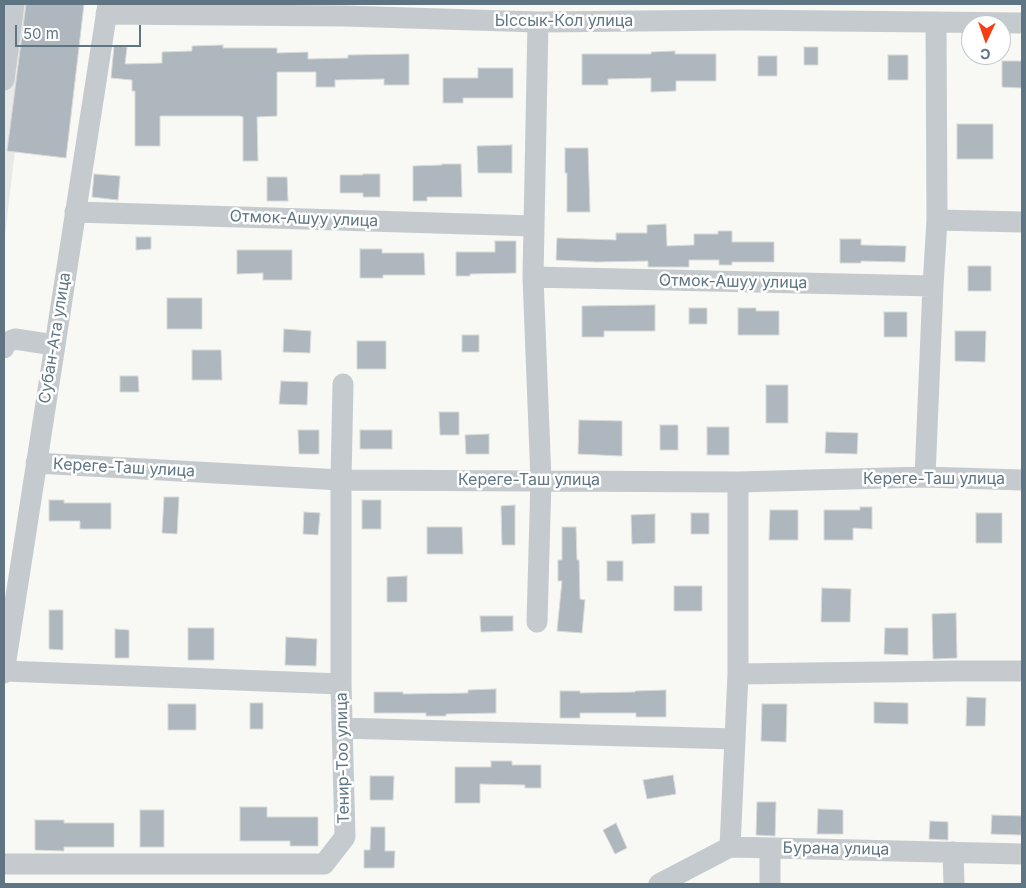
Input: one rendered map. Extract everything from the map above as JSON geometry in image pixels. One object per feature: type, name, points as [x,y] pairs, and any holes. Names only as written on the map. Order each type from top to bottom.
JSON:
[{"type":"street","points":[[4,80],[14,4]]},
{"type":"street","name":"Ыссык-Кол улица","points":[[107,9],[345,10],[538,22],[739,12],[936,22],[1022,23]]},
{"type":"street","name":"Субан-Ата улица","points":[[4,672],[107,9]]},
{"type":"street","points":[[537,622],[541,480],[533,277],[538,22]]},
{"type":"street","points":[[925,477],[932,286],[937,220],[936,22]]},
{"type":"street","name":"Отмок-Ашуу улица","points":[[74,212],[534,226]]},
{"type":"street","points":[[937,220],[1022,222]]},
{"type":"street","name":"Отмок-Ашуу улица","points":[[533,277],[932,286]]},
{"type":"street","points":[[4,348],[6,343],[15,338],[54,345]]},
{"type":"street","name":"Тенир-Тоо улица","points":[[4,864],[324,864],[345,837],[341,684],[343,384]]},
{"type":"street","name":"Кереге-Таш улица","points":[[36,463],[341,480],[738,482],[925,477],[1022,480]]},
{"type":"street","points":[[730,847],[738,674],[738,482]]},
{"type":"street","points":[[738,674],[954,670],[1022,671]]},
{"type":"street","points":[[4,672],[341,684]]},
{"type":"street","points":[[342,728],[735,740]]},
{"type":"street","name":"Бурана улица","points":[[659,884],[730,847],[1022,854]]},
{"type":"street","points":[[770,848],[770,884]]},
{"type":"street","points":[[953,852],[954,884]]},
{"type":"shaded area","points":[[4,4],[32,4],[4,244]]},
{"type":"building","points":[[26,4],[84,4],[66,158],[7,151]]},
{"type":"building","points":[[223,45],[223,48],[277,48],[277,53],[308,52],[308,59],[348,58],[348,55],[409,54],[409,85],[384,85],[384,79],[335,80],[335,87],[316,87],[316,72],[277,72],[277,116],[257,117],[258,161],[243,161],[243,117],[240,116],[160,116],[160,146],[135,146],[135,91],[132,91],[132,80],[111,78],[114,46],[127,47],[125,64],[162,63],[162,52],[192,51],[192,46]]},
{"type":"building","points":[[804,47],[818,47],[818,65],[804,65]]},
{"type":"building","points":[[675,51],[675,54],[716,54],[716,81],[676,81],[676,91],[651,92],[651,78],[608,79],[608,85],[582,85],[582,54],[651,54],[651,52]]},
{"type":"building","points":[[888,55],[908,55],[908,80],[888,80]]},
{"type":"building","points":[[758,56],[777,56],[777,76],[758,76]]},
{"type":"building","points":[[1011,61],[1022,61],[1022,88],[1002,87],[1002,65],[1011,65]]},
{"type":"building","points":[[478,68],[513,68],[513,98],[463,98],[463,103],[443,103],[443,78],[478,78]]},
{"type":"building","points":[[957,124],[993,124],[993,159],[957,159]]},
{"type":"building","points":[[512,145],[512,173],[478,173],[477,146]]},
{"type":"building","points":[[565,148],[588,148],[590,212],[567,212]]},
{"type":"building","points":[[461,164],[462,197],[427,197],[427,201],[413,201],[413,166]]},
{"type":"building","points":[[94,174],[120,176],[118,200],[92,197]]},
{"type":"building","points":[[380,174],[380,197],[363,197],[363,193],[340,193],[340,175]]},
{"type":"building","points":[[267,177],[287,177],[288,201],[267,201]]},
{"type":"building","points":[[666,224],[667,246],[694,245],[694,234],[718,234],[718,231],[732,231],[732,242],[774,242],[774,262],[732,262],[732,265],[719,265],[719,260],[689,260],[689,267],[648,267],[648,261],[596,262],[556,260],[557,238],[616,240],[616,233],[647,233],[647,225]]},
{"type":"building","points":[[136,237],[151,237],[151,249],[136,250]]},
{"type":"building","points":[[840,239],[861,239],[861,245],[906,246],[905,262],[861,261],[861,263],[840,263]]},
{"type":"building","points":[[495,241],[516,241],[516,273],[456,276],[456,252],[495,252]]},
{"type":"building","points":[[360,249],[382,249],[382,253],[424,253],[425,275],[383,275],[383,278],[360,278]]},
{"type":"building","points":[[237,250],[292,250],[292,280],[263,280],[263,273],[237,274]]},
{"type":"building","points":[[968,266],[991,266],[991,291],[968,291]]},
{"type":"building","points":[[167,298],[202,298],[202,329],[167,329]]},
{"type":"building","points":[[655,305],[655,331],[604,331],[604,337],[582,337],[582,306]]},
{"type":"building","points":[[689,308],[707,308],[707,324],[689,324]]},
{"type":"building","points":[[738,308],[756,308],[756,311],[779,311],[779,335],[738,335]]},
{"type":"building","points":[[884,312],[907,312],[907,337],[884,337]]},
{"type":"building","points":[[284,329],[311,331],[310,353],[283,352]]},
{"type":"building","points":[[955,331],[986,331],[985,362],[955,361]]},
{"type":"building","points":[[462,335],[479,335],[479,352],[462,352]]},
{"type":"building","points":[[357,341],[386,341],[386,369],[357,369]]},
{"type":"building","points":[[192,350],[221,350],[222,380],[192,380]]},
{"type":"building","points":[[120,376],[138,376],[139,392],[120,392]]},
{"type":"building","points":[[281,381],[308,382],[307,405],[279,404]]},
{"type":"building","points":[[766,385],[788,385],[788,423],[766,423]]},
{"type":"building","points":[[439,412],[459,412],[459,435],[440,435]]},
{"type":"building","points":[[579,420],[622,421],[622,456],[578,454]]},
{"type":"building","points":[[660,425],[678,425],[678,450],[660,450]]},
{"type":"building","points":[[707,427],[729,427],[729,455],[707,455]]},
{"type":"building","points":[[298,430],[319,430],[319,454],[299,454]]},
{"type":"building","points":[[360,430],[392,430],[392,449],[360,449]]},
{"type":"building","points":[[826,432],[858,433],[857,454],[825,453]]},
{"type":"building","points":[[489,434],[489,454],[466,454],[465,435]]},
{"type":"building","points":[[164,497],[179,497],[177,534],[162,533]]},
{"type":"building","points":[[49,500],[64,500],[64,503],[111,503],[111,529],[80,529],[80,521],[49,521]]},
{"type":"building","points":[[362,500],[381,500],[381,529],[362,529]]},
{"type":"building","points":[[515,505],[515,545],[502,545],[501,506]]},
{"type":"building","points":[[860,507],[872,507],[872,529],[853,528],[853,540],[824,540],[824,510],[860,510]]},
{"type":"building","points":[[770,510],[798,510],[798,540],[769,540]]},
{"type":"building","points":[[304,512],[320,513],[318,535],[303,534]]},
{"type":"building","points":[[691,513],[709,513],[709,534],[691,534]]},
{"type":"building","points":[[976,513],[1002,513],[1002,543],[976,543]]},
{"type":"building","points":[[655,514],[655,543],[632,544],[631,515]]},
{"type":"building","points":[[427,527],[462,527],[463,554],[427,554]]},
{"type":"building","points":[[562,527],[576,527],[580,599],[585,600],[582,633],[557,631],[562,581],[558,581],[558,560],[562,560]]},
{"type":"building","points":[[607,561],[623,561],[623,581],[607,581]]},
{"type":"building","points":[[407,576],[407,602],[387,602],[387,577]]},
{"type":"building","points":[[674,586],[702,586],[702,611],[674,611]]},
{"type":"building","points":[[822,588],[851,589],[850,622],[821,622]]},
{"type":"building","points":[[49,610],[63,610],[63,650],[49,649]]},
{"type":"building","points":[[956,613],[957,658],[933,659],[932,614]]},
{"type":"building","points":[[480,616],[513,616],[513,631],[481,632]]},
{"type":"building","points":[[188,628],[214,628],[214,660],[188,660]]},
{"type":"building","points":[[885,628],[908,628],[908,655],[884,654]]},
{"type":"building","points":[[115,629],[129,630],[129,658],[115,658]]},
{"type":"building","points":[[286,637],[317,639],[316,666],[285,665]]},
{"type":"building","points":[[496,689],[496,713],[426,716],[426,713],[374,713],[374,692],[403,692],[403,694],[468,693],[468,690]]},
{"type":"building","points":[[666,690],[666,717],[636,717],[636,713],[580,713],[580,718],[560,718],[560,691],[580,691],[580,693]]},
{"type":"building","points":[[967,697],[986,698],[985,726],[966,726]]},
{"type":"building","points":[[874,702],[908,703],[908,724],[874,723]]},
{"type":"building","points":[[250,703],[263,703],[263,729],[250,729]]},
{"type":"building","points":[[168,704],[196,704],[196,730],[168,730]]},
{"type":"building","points":[[762,704],[787,704],[786,742],[761,741]]},
{"type":"building","points":[[491,761],[512,761],[512,765],[541,765],[541,788],[525,788],[525,785],[480,784],[480,803],[455,803],[455,767],[491,767]]},
{"type":"building","points":[[673,775],[676,794],[647,799],[643,780]]},
{"type":"building","points":[[370,776],[394,776],[393,800],[370,800]]},
{"type":"building","points":[[757,802],[776,802],[775,836],[756,835]]},
{"type":"building","points":[[240,807],[267,807],[267,817],[318,817],[318,846],[290,846],[290,841],[240,841]]},
{"type":"building","points":[[818,809],[843,810],[843,834],[817,834]]},
{"type":"building","points":[[140,810],[164,810],[164,847],[140,847]]},
{"type":"building","points":[[992,815],[1022,816],[1021,835],[991,834]]},
{"type":"building","points":[[35,820],[64,820],[64,823],[114,823],[114,847],[64,847],[64,851],[35,850]]},
{"type":"building","points":[[930,821],[948,822],[948,840],[929,839]]},
{"type":"building","points":[[616,823],[627,848],[615,854],[603,830]]},
{"type":"building","points":[[371,827],[385,827],[385,851],[395,851],[394,868],[364,868],[364,850],[370,850]]}]
